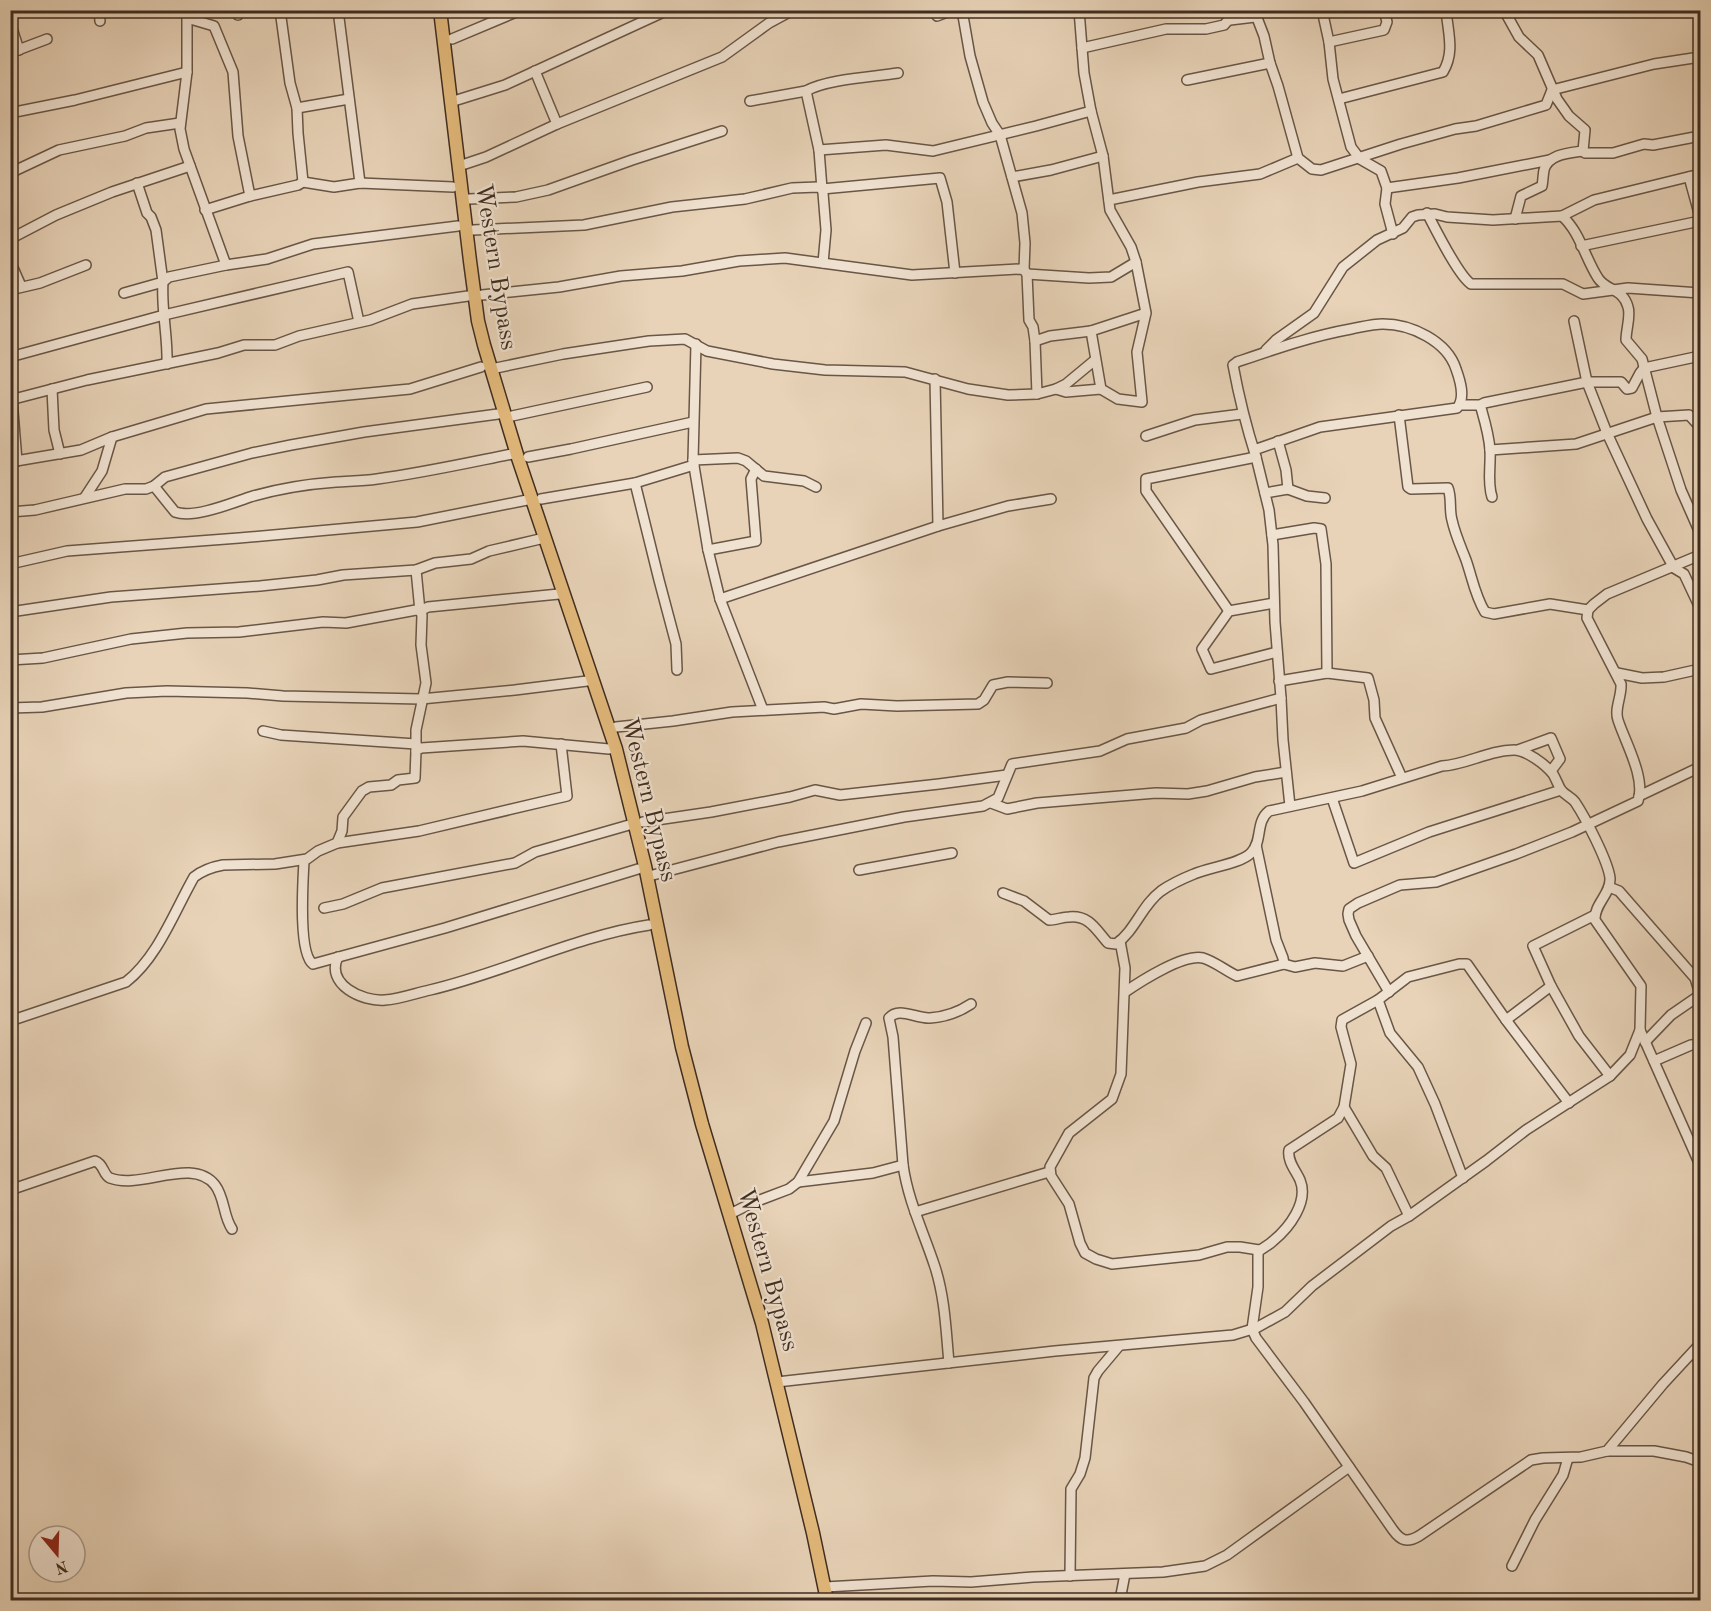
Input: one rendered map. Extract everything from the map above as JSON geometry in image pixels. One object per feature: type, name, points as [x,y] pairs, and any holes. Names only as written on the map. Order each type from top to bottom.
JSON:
[{"type":"main road","name":"Western Bypass","points":[[440,10],[478,321],[518,458],[616,749],[645,866],[682,1047],[777,1382],[827,1600]]},
{"type":"street","points":[[99,10],[100,21]]},
{"type":"street","points":[[280,10],[290,83],[297,108],[303,182]]},
{"type":"street","points":[[338,10],[360,183]]},
{"type":"street","points":[[452,39],[521,10]]},
{"type":"street","points":[[457,100],[505,85],[668,10]]},
{"type":"street","points":[[465,164],[722,57],[769,23],[793,10]]},
{"type":"street","points":[[937,16],[953,10]]},
{"type":"street","points":[[963,10],[970,56],[983,102],[1000,135],[1022,213],[1029,320],[1033,327],[1035,341],[1036,394]]},
{"type":"street","points":[[1056,389],[1066,392],[1101,389],[1118,399],[1142,402],[1137,352],[1146,313],[1136,262],[1122,229],[1113,218],[1109,200],[1103,156],[1091,111],[1079,10]]},
{"type":"street","points":[[1082,48],[1166,29],[1206,29],[1224,25],[1237,10]]},
{"type":"street","points":[[1322,10],[1329,42],[1333,79],[1351,147],[1360,159],[1381,171],[1388,188],[1385,204],[1393,234]]},
{"type":"street","points":[[1329,42],[1384,30],[1387,22],[1384,10]]},
{"type":"street","points":[[1339,99],[1443,72],[1451,54],[1446,10]]},
{"type":"street","points":[[1504,10],[1519,37],[1538,55],[1552,90],[1569,116],[1585,130],[1583,151]]},
{"type":"street","points":[[226,265],[184,149],[180,123],[187,72],[187,14],[214,26],[233,72],[238,136],[250,196]]},
{"type":"street","points":[[1230,20],[1255,14],[1264,36],[1298,158],[1312,170],[1321,170],[1401,144],[1455,129],[1476,126],[1546,105],[1552,90]]},
{"type":"street","points":[[10,22],[15,52],[47,39]]},
{"type":"street","points":[[1552,90],[1653,64],[1701,57]]},
{"type":"street","points":[[1187,80],[1270,63]]},
{"type":"street","points":[[536,71],[557,124]]},
{"type":"street","points":[[10,113],[75,100],[187,72]]},
{"type":"street","points":[[750,101],[806,91],[845,80],[898,74]]},
{"type":"street","points":[[806,91],[819,150],[826,230],[824,263]]},
{"type":"street","points":[[297,108],[349,99]]},
{"type":"street","points":[[819,150],[886,145],[933,151],[1091,111]]},
{"type":"street","points":[[10,173],[59,150],[125,136],[146,128],[180,123]]},
{"type":"street","points":[[469,199],[516,197],[548,190],[632,159],[722,131]]},
{"type":"street","points":[[1388,188],[1458,178],[1550,160],[1560,155],[1583,151],[1613,153],[1644,144],[1653,145],[1701,136]]},
{"type":"street","points":[[1012,177],[1051,170],[1103,156]]},
{"type":"street","points":[[1109,200],[1198,182],[1260,174],[1298,158]]},
{"type":"street","points":[[1515,219],[1521,196],[1542,186],[1544,168],[1550,160]]},
{"type":"street","points":[[10,239],[56,215],[136,183],[190,166]]},
{"type":"street","points":[[1265,352],[1276,340],[1314,313],[1343,267],[1377,240],[1402,228],[1412,217],[1427,213],[1447,217],[1493,220],[1562,216],[1594,200],[1701,174]]},
{"type":"street","points":[[1689,177],[1701,217]]},
{"type":"street","points":[[473,230],[584,225],[672,207],[745,198],[792,188],[822,189],[940,178],[947,202],[955,273]]},
{"type":"street","points":[[205,210],[303,182],[334,187],[360,183],[453,187]]},
{"type":"street","points":[[136,183],[156,230],[168,342],[167,364]]},
{"type":"street","points":[[1427,213],[1468,283],[1475,285],[1486,283],[1563,284],[1578,294],[1628,288],[1701,292]]},
{"type":"street","points":[[1562,216],[1599,280],[1614,289],[1627,304],[1629,310],[1626,340],[1642,359],[1657,417],[1681,490],[1701,533]]},
{"type":"street","points":[[1581,246],[1701,221]]},
{"type":"street","points":[[124,293],[163,282],[169,277],[267,259],[313,244],[458,226]]},
{"type":"street","points":[[482,295],[621,276],[682,271],[739,261],[785,258],[912,275],[1020,269],[1026,272],[1089,278],[1111,276],[1136,262]]},
{"type":"street","points":[[10,261],[21,286]]},
{"type":"street","points":[[10,290],[40,283],[86,265]]},
{"type":"street","points":[[10,357],[165,315],[348,272],[359,322]]},
{"type":"street","points":[[468,296],[412,304],[377,318],[299,336],[275,345],[244,345],[218,353],[11,400],[14,461],[81,450],[112,437],[206,409],[410,389],[481,367]]},
{"type":"street","points":[[1035,341],[1050,336],[1091,331],[1146,313]]},
{"type":"street","points":[[1574,321],[1587,382],[1607,433],[1647,519],[1674,568],[1684,574],[1701,608]]},
{"type":"street","points":[[1290,806],[1277,652],[1272,534],[1255,454],[1242,414],[1233,365],[1265,352],[1326,333],[1384,324],[1403,327],[1422,334],[1447,350],[1459,376],[1462,392],[1460,405]]},
{"type":"street","points":[[1091,331],[1101,389]]},
{"type":"street","points":[[496,368],[563,354],[649,341],[685,339],[707,351],[773,364],[825,370],[905,372],[968,389],[1008,395],[1036,394],[1056,389],[1066,384],[1095,360]]},
{"type":"street","points":[[696,344],[694,463],[708,550],[720,599],[763,710]]},
{"type":"street","points":[[1229,611],[1146,491],[1146,479],[1255,454],[1278,441],[1320,427],[1451,409],[1460,405],[1480,405],[1587,382],[1621,382],[1627,389],[1632,388],[1644,368],[1701,356]]},
{"type":"street","points":[[935,379],[938,526]]},
{"type":"street","points":[[512,416],[647,387]]},
{"type":"street","points":[[52,389],[54,430],[60,454]]},
{"type":"street","points":[[1481,408],[1490,450],[1488,486],[1492,497]]},
{"type":"street","points":[[10,512],[35,510],[125,489],[146,489],[165,477],[291,445],[364,432],[498,414]]},
{"type":"street","points":[[1146,436],[1195,420],[1242,414]]},
{"type":"street","points":[[1399,415],[1408,487],[1411,489],[1448,488],[1451,518],[1457,540],[1485,612],[1494,614],[1550,604],[1588,610]]},
{"type":"street","points":[[1490,450],[1576,444],[1657,417],[1689,415],[1701,427]]},
{"type":"street","points":[[528,457],[693,422]]},
{"type":"street","points":[[85,497],[102,471],[112,437]]},
{"type":"street","points":[[1278,441],[1286,470],[1288,489]]},
{"type":"street","points":[[154,486],[175,512],[186,513],[219,508],[252,497],[292,489],[411,474],[512,454]]},
{"type":"street","points":[[541,499],[635,483],[694,463],[738,458],[746,461],[765,476],[804,481],[816,487]]},
{"type":"street","points":[[708,550],[756,541],[751,479],[756,469]]},
{"type":"street","points":[[635,483],[676,644],[677,670]]},
{"type":"street","points":[[1265,494],[1288,489],[1307,496],[1325,498]]},
{"type":"street","points":[[720,599],[938,526],[1008,506],[1052,499]]},
{"type":"street","points":[[10,564],[66,551],[417,522],[527,500]]},
{"type":"street","points":[[1272,534],[1320,529],[1326,564],[1327,673]]},
{"type":"street","points":[[10,612],[111,597],[260,586],[343,575],[416,570],[435,563],[471,559],[489,550],[540,539]]},
{"type":"street","points":[[1389,992],[1347,914],[1349,909],[1400,885],[1436,882],[1525,851],[1635,804],[1640,786],[1630,751],[1617,720],[1622,692],[1617,673],[1587,618],[1588,610],[1607,594],[1701,555]]},
{"type":"street","points":[[337,843],[342,831],[343,817],[362,791],[369,787],[391,785],[398,780],[415,778],[416,730],[426,683],[422,615],[416,570]]},
{"type":"street","points":[[10,660],[43,658],[131,639],[187,633],[239,632],[323,622],[346,623],[420,611],[428,607],[559,594]]},
{"type":"street","points":[[1274,603],[1229,611],[1202,649],[1211,669],[1277,652]]},
{"type":"street","points":[[1617,673],[1641,678],[1664,677],[1701,669]]},
{"type":"street","points":[[1279,681],[1327,673],[1368,678],[1374,700],[1375,718],[1402,778]]},
{"type":"street","points":[[10,708],[42,707],[126,693],[167,691],[421,699],[587,681]]},
{"type":"street","points":[[616,727],[763,710],[824,707],[834,709],[861,704],[897,706],[978,704],[984,700],[993,685],[1008,682],[1047,683]]},
{"type":"street","points":[[653,875],[778,842],[904,817],[983,807],[998,798],[1012,764],[1100,751],[1127,739],[1186,728],[1212,717],[1281,698]]},
{"type":"street","points":[[262,731],[281,735],[416,748],[513,741],[609,749]]},
{"type":"street","points":[[1284,964],[1276,940],[1256,845],[1260,823],[1269,811],[1332,798],[1505,751],[1518,750],[1551,738],[1560,759],[1551,771]]},
{"type":"street","points":[[10,1021],[126,982],[134,976],[158,944],[194,877],[213,867],[304,861],[318,851],[337,843],[419,831],[567,796],[561,744]]},
{"type":"street","points":[[777,1382],[1233,1335],[1252,1329],[1285,1312],[1312,1286],[1391,1227],[1463,1178],[1526,1130],[1610,1076],[1630,1055],[1640,1030],[1641,986],[1595,920],[1595,915],[1609,887],[1610,874],[1573,800],[1562,790],[1551,771],[1518,750]]},
{"type":"street","points":[[1639,796],[1701,767]]},
{"type":"street","points":[[991,803],[1007,809],[1037,803],[1156,793],[1188,794],[1255,777],[1286,772]]},
{"type":"street","points":[[643,822],[790,798],[815,790],[840,795],[1006,775]]},
{"type":"street","points":[[1332,798],[1354,862],[1429,832],[1562,790]]},
{"type":"street","points":[[324,908],[343,904],[382,888],[515,863],[535,852],[629,825]]},
{"type":"street","points":[[1003,893],[1024,901],[1049,920],[1069,917],[1087,920],[1108,943],[1116,944],[1147,904],[1161,892],[1194,874],[1241,859],[1250,854],[1256,845]]},
{"type":"street","points":[[859,870],[952,854]]},
{"type":"street","points":[[304,861],[302,912],[305,950],[308,960],[313,964],[445,928],[638,869]]},
{"type":"street","points":[[1609,887],[1619,891],[1695,978],[1701,994],[1671,1015],[1645,1042]]},
{"type":"street","points":[[1595,915],[1533,946],[1551,987],[1579,1036],[1610,1076]]},
{"type":"street","points":[[338,957],[334,971],[354,995],[384,1000],[463,982],[604,935],[649,925]]},
{"type":"street","points":[[1120,941],[1125,968],[1125,992],[1121,1074],[1115,1094],[1106,1105],[1069,1133],[1050,1167],[1051,1176],[1069,1204],[1080,1243],[1085,1252],[1105,1263],[1199,1255],[1227,1247],[1240,1246],[1259,1250],[1282,1233],[1295,1216],[1302,1198],[1301,1182],[1288,1156],[1289,1150],[1338,1118],[1344,1107],[1351,1064],[1342,1020],[1378,1000],[1408,977],[1467,964],[1569,1103]]},
{"type":"street","points":[[1125,992],[1153,974],[1188,959],[1202,958],[1237,976],[1284,964],[1295,967],[1315,963],[1343,966],[1368,956]]},
{"type":"street","points":[[1506,1020],[1551,987]]},
{"type":"street","points":[[1378,1000],[1390,1034],[1418,1067],[1435,1104],[1463,1178]]},
{"type":"street","points":[[949,1363],[943,1295],[906,1185],[896,1064],[889,1018],[900,1012],[917,1017],[936,1017],[962,1010],[971,1004]]},
{"type":"street","points":[[730,1214],[789,1189],[798,1182],[834,1121],[866,1023]]},
{"type":"street","points":[[1640,1030],[1701,1166]]},
{"type":"street","points":[[1654,1061],[1691,1045],[1700,1045]]},
{"type":"street","points":[[1344,1107],[1373,1156],[1386,1168],[1409,1216]]},
{"type":"street","points":[[10,1190],[95,1161],[101,1164],[111,1178],[132,1180],[173,1174],[198,1174],[216,1186],[227,1222],[232,1229]]},
{"type":"street","points":[[798,1182],[873,1173],[903,1165]]},
{"type":"street","points":[[915,1212],[1050,1172]]},
{"type":"street","points":[[1259,1250],[1258,1287],[1252,1329],[1256,1338],[1400,1539],[1406,1541],[1419,1536],[1531,1460],[1581,1457],[1607,1451],[1654,1451],[1701,1462]]},
{"type":"street","points":[[1607,1451],[1663,1384],[1701,1344]]},
{"type":"street","points":[[1070,1576],[1071,1489],[1080,1474],[1085,1458],[1094,1378],[1119,1346]]},
{"type":"street","points":[[1512,1566],[1535,1520],[1563,1475],[1568,1458]]},
{"type":"street","points":[[825,1587],[933,1581],[979,1582],[1026,1577],[1186,1570],[1212,1564],[1349,1467]]},
{"type":"street","points":[[1120,1600],[1125,1574]]}]
